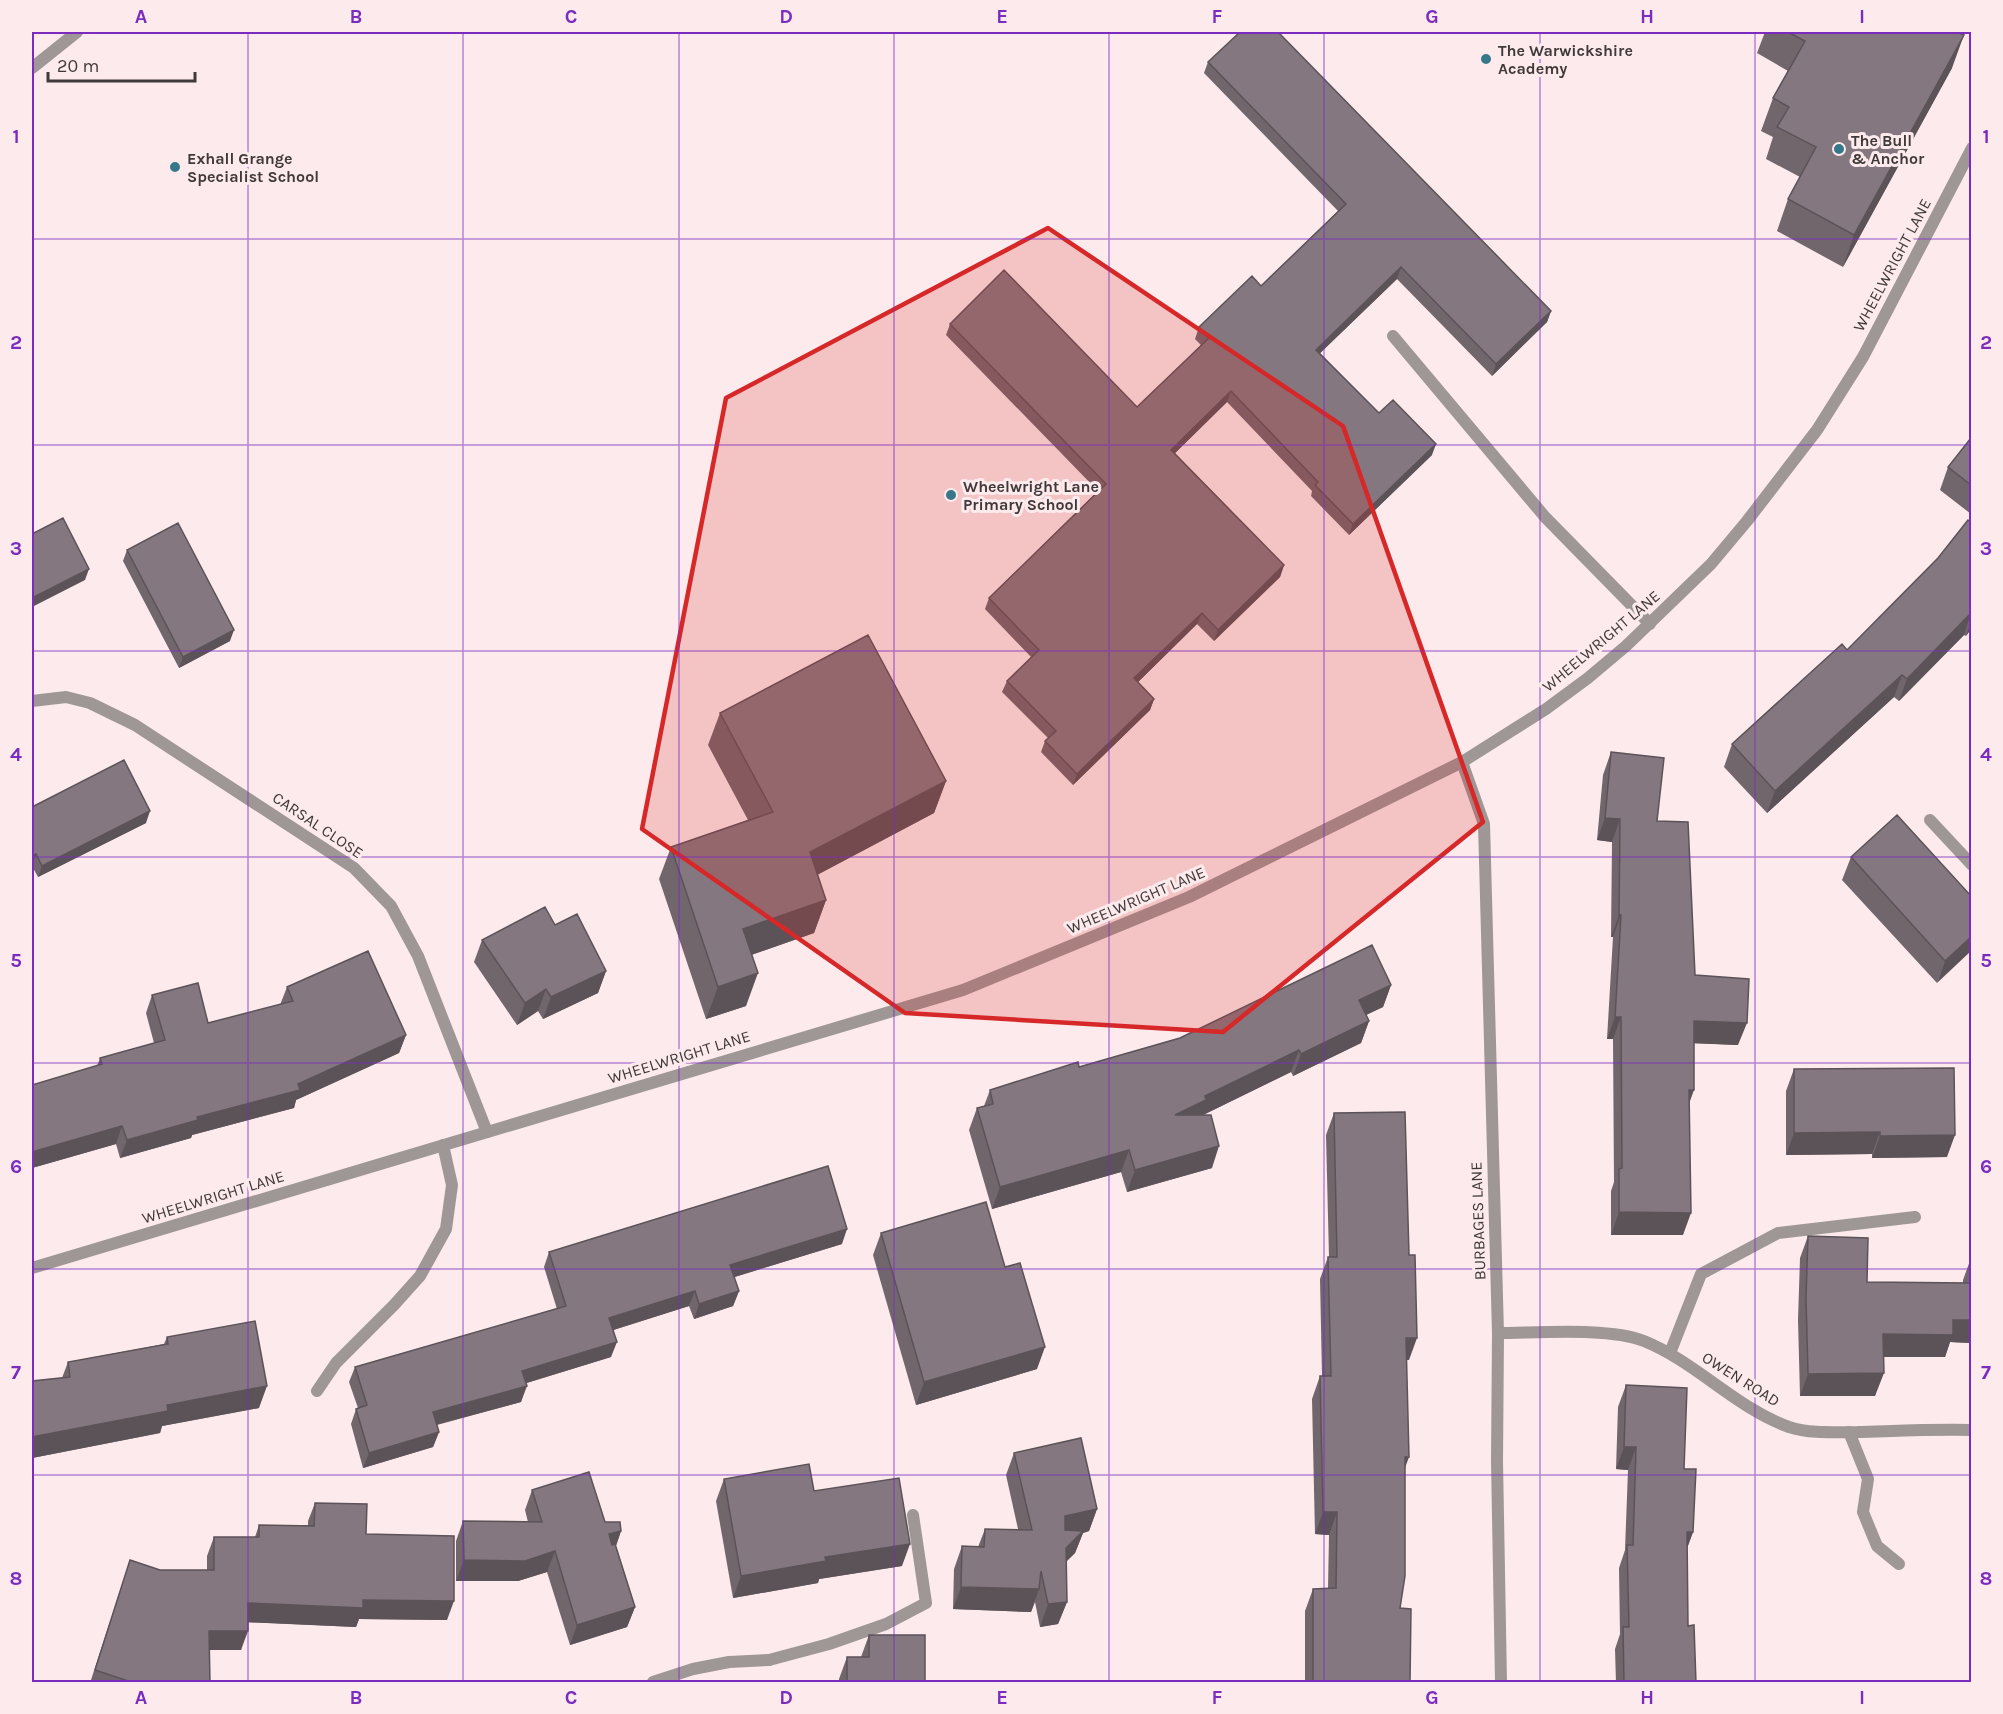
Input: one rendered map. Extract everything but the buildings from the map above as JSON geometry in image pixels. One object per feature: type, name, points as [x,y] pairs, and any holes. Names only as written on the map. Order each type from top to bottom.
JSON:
[{"type":"street","points":[[32,69],[77,32]]},
{"type":"street","name":"WHEELWRIGHT LANE","points":[[32,1268],[963,990],[1189,897],[1462,762],[1546,709],[1588,678],[1650,624],[1711,564],[1747,521],[1817,430],[1863,357],[1971,148]]},
{"type":"street","points":[[1393,336],[1545,517],[1650,624]]},
{"type":"street","name":"CARSAL CLOSE","points":[[32,701],[66,697],[90,703],[135,725],[354,868],[391,906],[418,956],[487,1132]]},
{"type":"street","name":"BURBAGES LANE","points":[[1462,762],[1484,824],[1498,1333],[1497,1461],[1501,1683]]},
{"type":"street","points":[[1930,820],[1971,865]]},
{"type":"street","points":[[317,1391],[336,1363],[420,1276],[446,1229],[452,1185],[443,1145]]},
{"type":"street","points":[[1670,1353],[1701,1274],[1778,1233],[1915,1217]]},
{"type":"street","name":"OWEN ROAD","points":[[1498,1333],[1603,1334],[1641,1340],[1670,1353],[1761,1414],[1790,1428],[1849,1432],[1971,1430]]},
{"type":"street","points":[[1849,1432],[1868,1479],[1863,1512],[1877,1546],[1899,1564]]},
{"type":"street","points":[[662,1682],[693,1669],[729,1662],[769,1660],[830,1644],[874,1628],[926,1603],[913,1515]]},
{"type":"highlighted area","points":[[1048,228],[1343,426],[1483,822],[1223,1032],[905,1013],[642,829],[726,398]]},
{"type":"place","name":"The Warwickshire Academy","points":[[1486,59]]},
{"type":"place","name":"The Bull & Anchor","points":[[1839,149]]},
{"type":"place","name":"Exhall Grange Specialist School","points":[[175,167]]},
{"type":"place","name":"Wheelwright Lane Primary School","points":[[951,495]]}]
